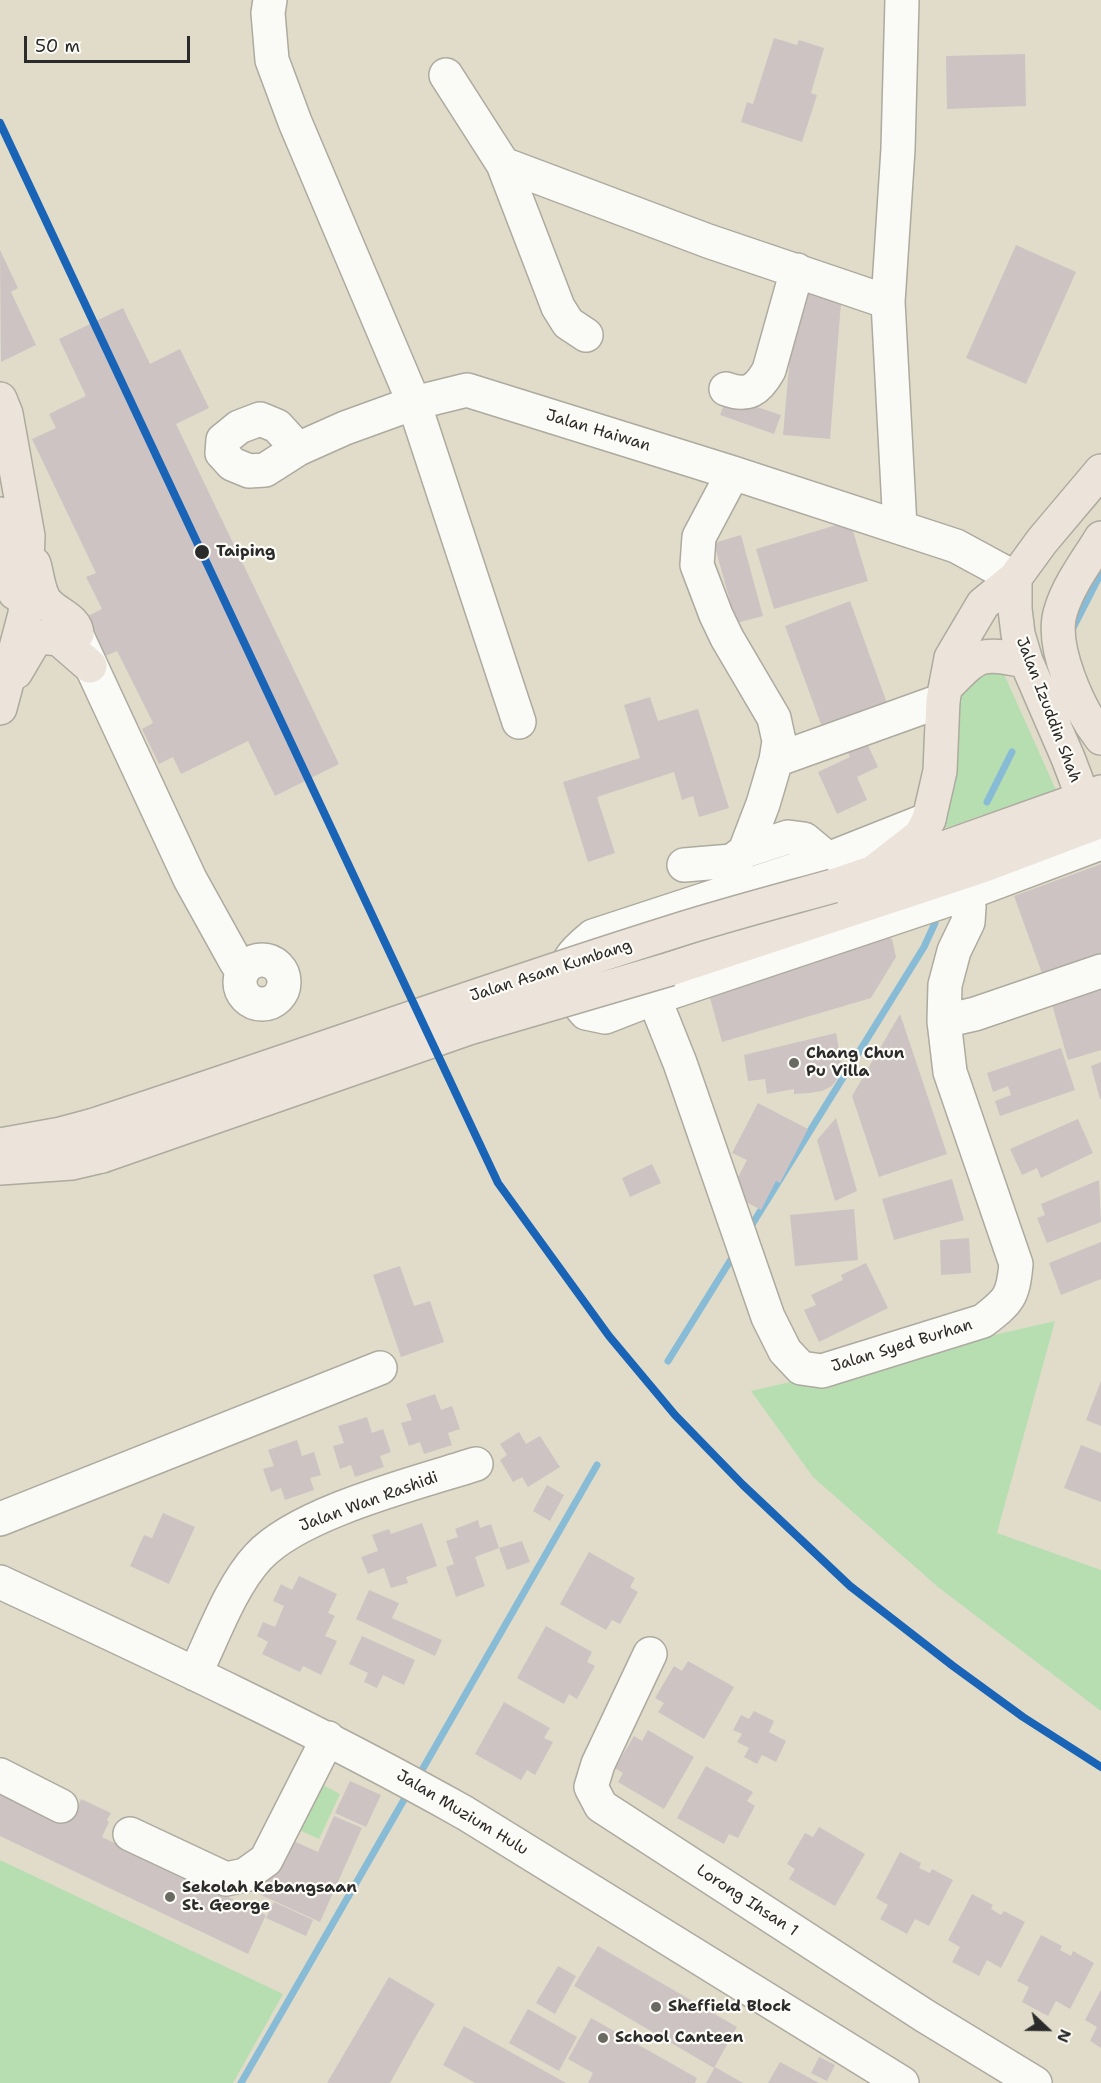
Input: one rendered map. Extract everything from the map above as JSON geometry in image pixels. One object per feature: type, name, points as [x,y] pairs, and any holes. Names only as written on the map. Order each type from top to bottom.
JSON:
[{"type":"main road","points":[[0,399],[6,414],[28,536],[43,597],[51,609],[73,622],[77,628],[77,634]]},
{"type":"main road","points":[[876,870],[921,835],[929,819],[940,771],[945,694],[951,658],[973,618],[982,604],[1015,578],[1042,541],[1101,471]]},
{"type":"main road","points":[[0,514],[6,566],[12,588],[13,623]]},
{"type":"main road","points":[[0,708],[28,536]]},
{"type":"main road","points":[[1101,538],[1064,600],[1060,612],[1062,655],[1101,738]]},
{"type":"main road","name":"Jalan Izuddin Shah","points":[[1015,578],[1018,634],[1026,662],[1097,820]]},
{"type":"main road","points":[[0,715],[19,664],[33,643],[40,637],[59,639],[90,666]]},
{"type":"main road","points":[[945,694],[971,663],[990,654],[1026,662]]},
{"type":"main road","name":"Jalan Asam Kumbang","points":[[0,1168],[670,969],[981,850],[1097,820]]},
{"type":"main road","name":"Jalan Asam Kumbang","points":[[0,1145],[81,1145],[674,931],[830,872],[876,870],[917,873]]},
{"type":"main road","points":[[0,1126],[81,1145],[56,1175],[0,1191]]},
{"type":"street","points":[[900,527],[888,302],[898,149],[902,0]]},
{"type":"street","points":[[265,4],[272,60],[295,122],[414,403],[519,722]]},
{"type":"street","points":[[446,75],[503,164],[558,307],[568,323],[586,335]]},
{"type":"street","points":[[503,164],[708,241],[888,302]]},
{"type":"street","points":[[726,389],[737,393],[750,391],[761,384],[769,370],[797,270]]},
{"type":"street","name":"Jalan Haiwan","points":[[298,449],[345,428],[414,403],[467,390],[957,546],[1015,578]]},
{"type":"street","points":[[733,473],[699,537],[697,565],[727,638],[774,718],[779,741],[763,804],[746,851]]},
{"type":"street","points":[[13,623],[53,622],[77,634],[190,879],[236,963],[243,971]]},
{"type":"street","points":[[776,760],[945,694]]},
{"type":"street","points":[[929,819],[830,872],[593,936],[571,954],[565,972],[568,989],[586,1013],[605,1017],[654,998],[965,894],[1097,820]]},
{"type":"street","points":[[684,865],[732,861],[746,851],[788,837],[804,839],[830,872]]},
{"type":"street","name":"Jalan Syed Burhan","points":[[654,998],[680,1063],[768,1317],[785,1351],[801,1368],[822,1371],[983,1321],[1005,1304],[1014,1287],[1016,1264],[950,1072],[944,1021],[945,985],[954,951],[968,922],[969,907],[965,894]]},
{"type":"street","points":[[944,1021],[975,1014],[1101,971]]},
{"type":"street","points":[[0,1519],[380,1368]]},
{"type":"street","name":"Jalan Wan Rashidi","points":[[195,1674],[242,1577],[259,1556],[280,1537],[319,1518],[380,1495],[476,1464]]},
{"type":"street","name":"Jalan Muzium Hulu","points":[[3,1593],[195,1674],[328,1738],[414,1784],[465,1813],[902,2083]]},
{"type":"street","name":"Lorong Ihsan 1","points":[[650,1654],[598,1764],[591,1787],[601,1806],[925,2016],[1035,2083]]},
{"type":"street","points":[[130,1834],[226,1879],[245,1875],[266,1860],[328,1738]]},
{"type":"street","points":[[0,1775],[61,1806]]},
{"type":"green space","points":[[999,663],[1056,790],[939,830],[953,793],[960,687]]},
{"type":"green space","points":[[1055,1321],[997,1533],[1101,1570],[1101,1711],[938,1587],[813,1477],[751,1391]]},
{"type":"green space","points":[[321,1784],[340,1794],[319,1839],[299,1830]]},
{"type":"green space","points":[[0,1860],[283,1994],[233,2083],[0,2083]]},
{"type":"building","points":[[774,38],[797,45],[799,40],[824,48],[811,93],[817,95],[802,142],[741,122],[747,102],[753,104]]},
{"type":"building","points":[[1025,54],[1026,106],[947,109],[946,56]]},
{"type":"building","points":[[1016,245],[1076,272],[1026,384],[966,358]]},
{"type":"building","points":[[0,250],[18,288],[11,292],[36,345],[1,362]]},
{"type":"building","points":[[796,287],[842,291],[830,439],[783,435]]},
{"type":"building","name":"Taiping","points":[[123,308],[150,364],[180,349],[209,408],[176,424],[339,764],[275,796],[248,741],[181,774],[173,757],[159,764],[142,729],[153,723],[117,651],[103,657],[84,618],[102,609],[86,577],[96,573],[32,439],[56,428],[49,414],[86,396],[59,339]]},
{"type":"building","points":[[727,397],[781,415],[774,434],[720,415]]},
{"type":"building","points":[[850,521],[868,581],[774,609],[756,549]]},
{"type":"building","points":[[741,535],[763,616],[736,623],[714,543]]},
{"type":"building","points":[[850,601],[887,703],[822,727],[785,626]]},
{"type":"building","points":[[650,697],[658,721],[698,709],[729,808],[699,817],[693,796],[682,800],[674,772],[597,797],[615,853],[588,862],[563,782],[640,758],[624,705]]},
{"type":"building","points":[[865,739],[878,767],[857,777],[867,800],[837,814],[818,772],[850,757],[846,748]]},
{"type":"building","points":[[1101,864],[1101,954],[1043,976],[1014,896]]},
{"type":"building","points":[[876,932],[892,939],[896,957],[871,998],[722,1042],[707,987]]},
{"type":"building","points":[[1101,978],[1101,1050],[1068,1060],[1049,994]]},
{"type":"building","points":[[900,1014],[947,1154],[879,1177],[852,1096]]},
{"type":"building","name":"Chang Chun Pu Villa","points":[[836,1033],[843,1071],[832,1086],[822,1091],[809,1093],[794,1094],[794,1089],[767,1094],[765,1079],[748,1081],[744,1055]]},
{"type":"building","points":[[1061,1048],[1075,1090],[1000,1116],[995,1101],[1011,1095],[1008,1086],[993,1092],[987,1073]]},
{"type":"building","points":[[1101,1062],[1101,1099],[1100,1099],[1091,1066]]},
{"type":"building","points":[[758,1103],[808,1129],[780,1183],[776,1181],[761,1210],[730,1193],[747,1160],[732,1153]]},
{"type":"building","points":[[836,1118],[857,1191],[835,1201],[817,1140]]},
{"type":"building","points":[[1078,1119],[1093,1153],[1041,1178],[1037,1168],[1022,1175],[1010,1149]]},
{"type":"building","points":[[652,1164],[661,1183],[630,1197],[622,1178]]},
{"type":"building","points":[[952,1179],[964,1220],[894,1240],[882,1199]]},
{"type":"building","points":[[1099,1180],[1101,1222],[1047,1243],[1037,1218],[1045,1215],[1041,1204]]},
{"type":"building","points":[[854,1209],[858,1260],[795,1266],[790,1215]]},
{"type":"building","points":[[969,1238],[971,1273],[941,1275],[940,1240]]},
{"type":"building","points":[[1101,1242],[1101,1279],[1061,1295],[1049,1263]]},
{"type":"building","points":[[866,1263],[888,1308],[819,1342],[804,1310],[816,1305],[811,1295],[843,1280],[841,1275]]},
{"type":"building","points":[[400,1266],[414,1306],[430,1301],[444,1342],[401,1357],[373,1275]]},
{"type":"building","points":[[1101,1381],[1101,1426],[1086,1420]]},
{"type":"building","points":[[435,1394],[441,1410],[452,1406],[460,1429],[448,1433],[452,1445],[424,1454],[420,1442],[409,1446],[401,1423],[412,1420],[406,1404]]},
{"type":"building","points":[[367,1417],[372,1433],[383,1429],[391,1452],[380,1456],[384,1467],[355,1477],[351,1465],[340,1469],[333,1446],[344,1443],[338,1426]]},
{"type":"building","points":[[519,1432],[526,1444],[540,1436],[560,1467],[528,1487],[522,1477],[513,1482],[500,1460],[507,1455],[500,1444]]},
{"type":"building","points":[[297,1440],[302,1456],[314,1452],[321,1475],[310,1478],[314,1490],[285,1500],[281,1488],[271,1492],[263,1469],[274,1466],[268,1450]]},
{"type":"building","points":[[1081,1445],[1101,1453],[1101,1502],[1064,1488]]},
{"type":"building","points":[[547,1485],[564,1495],[550,1521],[533,1511]]},
{"type":"building","points":[[163,1513],[195,1527],[169,1584],[130,1566],[144,1535],[152,1538]]},
{"type":"building","points":[[478,1520],[480,1528],[491,1524],[499,1548],[475,1557],[485,1586],[456,1597],[446,1567],[454,1564],[446,1541],[458,1537],[455,1529]]},
{"type":"building","points":[[422,1523],[437,1566],[406,1577],[408,1583],[391,1588],[384,1568],[368,1574],[361,1557],[378,1551],[372,1535],[389,1529],[391,1534]]},
{"type":"building","points":[[522,1541],[530,1562],[507,1570],[499,1548]]},
{"type":"building","points":[[589,1552],[635,1578],[630,1587],[638,1592],[620,1624],[612,1620],[606,1630],[560,1604]]},
{"type":"building","points":[[299,1576],[337,1594],[328,1613],[335,1616],[325,1636],[337,1641],[321,1675],[303,1666],[300,1672],[262,1654],[268,1642],[257,1636],[263,1622],[275,1627],[284,1606],[273,1601],[281,1584],[292,1590]]},
{"type":"building","points":[[369,1590],[399,1603],[392,1618],[442,1640],[435,1656],[356,1619]]},
{"type":"building","points":[[546,1626],[592,1652],[587,1662],[595,1666],[577,1699],[569,1694],[564,1704],[517,1678]]},
{"type":"building","points":[[362,1636],[415,1660],[404,1685],[383,1675],[377,1688],[364,1682],[368,1673],[349,1664]]},
{"type":"building","points":[[688,1661],[734,1687],[704,1739],[658,1712],[664,1703],[655,1698],[674,1666],[682,1671]]},
{"type":"building","points":[[504,1702],[550,1728],[544,1738],[553,1742],[535,1775],[527,1770],[521,1780],[475,1754]]},
{"type":"building","points":[[754,1711],[774,1721],[769,1732],[786,1741],[776,1762],[762,1755],[757,1764],[744,1757],[749,1748],[737,1742],[742,1734],[733,1730],[741,1715],[749,1719]]},
{"type":"building","points":[[648,1730],[694,1757],[664,1809],[618,1782],[623,1773],[615,1768],[634,1736],[642,1741]]},
{"type":"building","points":[[706,1766],[753,1792],[747,1801],[755,1806],[738,1838],[729,1834],[724,1844],[677,1818]]},
{"type":"building","points":[[350,1781],[381,1795],[366,1827],[335,1813]]},
{"type":"building","points":[[0,1790],[67,1822],[75,1805],[78,1807],[81,1799],[111,1813],[102,1837],[266,1915],[248,1954],[0,1836]]},
{"type":"building","points":[[334,1816],[362,1828],[320,1922],[261,1895],[287,1838],[318,1852]]},
{"type":"building","points":[[819,1827],[865,1854],[835,1906],[789,1879],[795,1869],[787,1864],[805,1833],[813,1837]]},
{"type":"building","points":[[900,1852],[921,1863],[919,1868],[930,1873],[932,1869],[953,1880],[929,1926],[915,1919],[907,1934],[880,1919],[888,1905],[876,1898]]},
{"type":"building","points":[[972,1894],[993,1905],[991,1909],[1001,1915],[1004,1911],[1025,1922],[1001,1968],[987,1960],[979,1976],[952,1962],[960,1947],[948,1940]]},
{"type":"building","points":[[274,1902],[313,1920],[306,1936],[266,1918]]},
{"type":"building","points":[[1041,1935],[1062,1946],[1060,1950],[1071,1956],[1073,1951],[1094,1963],[1070,2009],[1056,2001],[1048,2016],[1022,2002],[1029,1987],[1017,1981]]},
{"type":"building","name":"Sheffield Block","points":[[598,1946],[737,2027],[714,2068],[574,1986]]},
{"type":"building","points":[[558,1966],[576,1976],[555,2014],[536,2003]]},
{"type":"building","points":[[389,1977],[435,2004],[390,2083],[327,2083]]},
{"type":"building","points":[[1101,1990],[1101,2048],[1090,2041],[1097,2027],[1085,2020]]},
{"type":"building","points":[[528,2009],[577,2037],[559,2071],[509,2043]]},
{"type":"building","name":"School Canteen","points":[[591,2018],[697,2078],[695,2083],[588,2083],[593,2073],[568,2059]]},
{"type":"building","points":[[464,2026],[566,2083],[475,2083],[443,2065]]},
{"type":"building","points":[[819,2057],[835,2065],[827,2081],[811,2073]]},
{"type":"building","points":[[780,2062],[819,2083],[768,2083]]},
{"type":"building","points":[[715,2067],[743,2083],[706,2083]]},
{"type":"waterway","points":[[1071,632],[1101,573]]},
{"type":"waterway","points":[[987,802],[1012,752]]},
{"type":"waterway","points":[[748,1231],[924,947],[935,923]]},
{"type":"waterway","points":[[668,1361],[735,1253]]},
{"type":"waterway","points":[[418,1777],[597,1465]]},
{"type":"waterway","points":[[241,2083],[409,1791]]},
{"type":"transit line","points":[[0,123],[498,1183],[609,1336],[675,1415],[743,1485],[850,1586],[1023,1717],[1101,1767]]},
{"type":"place","name":"Taiping","points":[[202,552]]},
{"type":"place","name":"Chang Chun Pu Villa","points":[[794,1063]]},
{"type":"place","name":"Sekolah Kebangsaan St. George","points":[[170,1897]]},
{"type":"place","name":"Sheffield Block","points":[[656,2007]]},
{"type":"place","name":"School Canteen","points":[[603,2038]]}]
